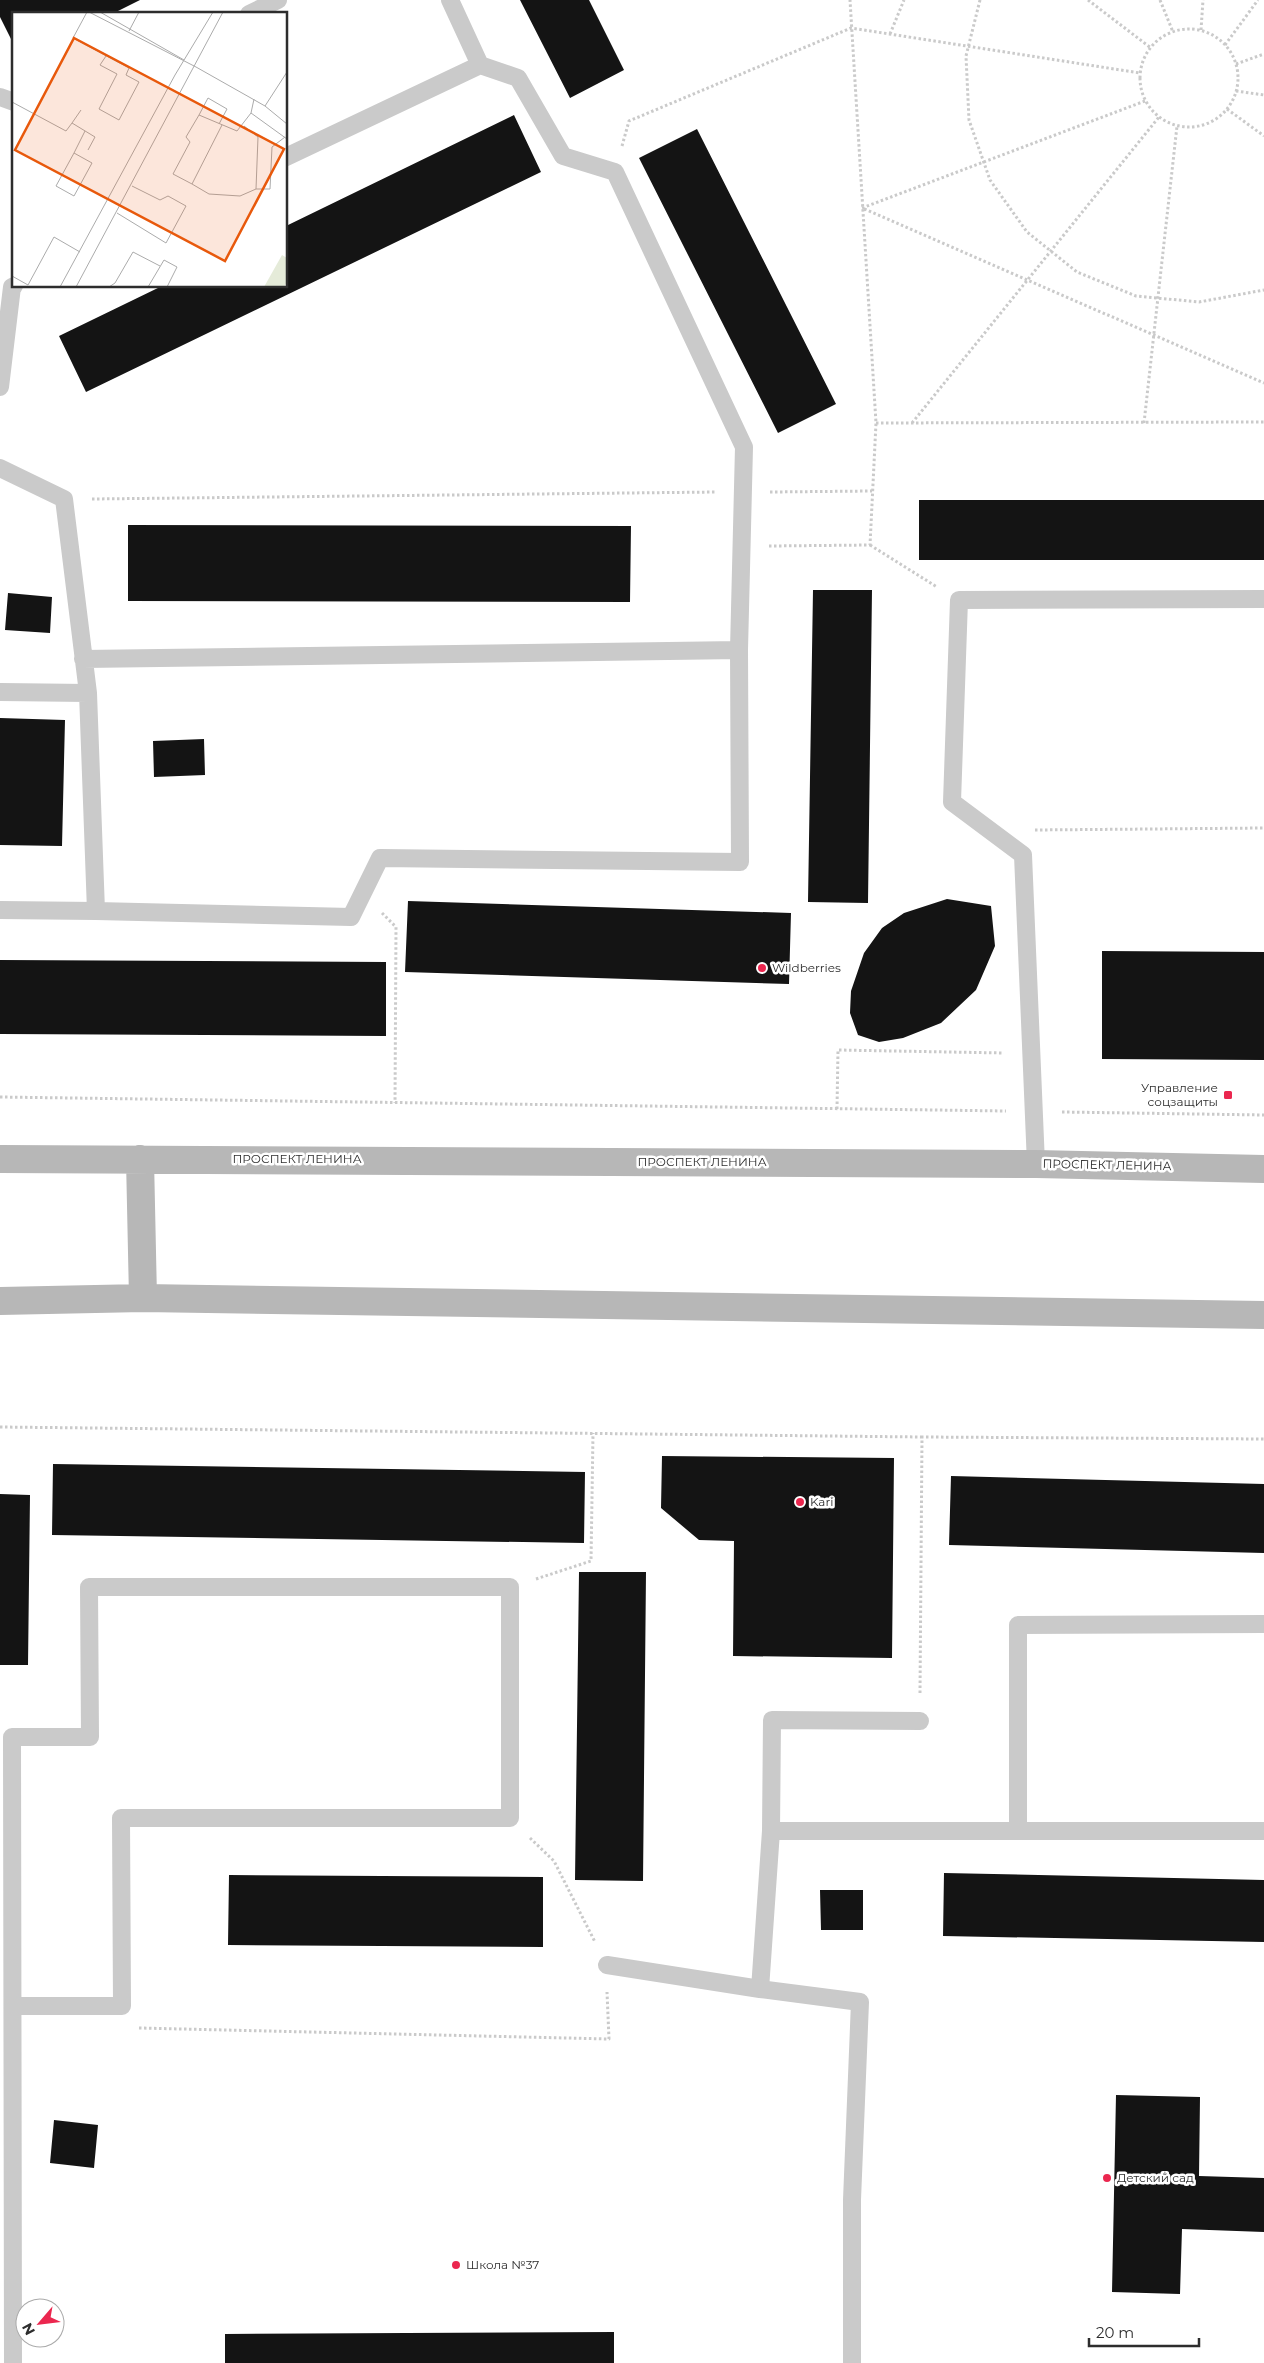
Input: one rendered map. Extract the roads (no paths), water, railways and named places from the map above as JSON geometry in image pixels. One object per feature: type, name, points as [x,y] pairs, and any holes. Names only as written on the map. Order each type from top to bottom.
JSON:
[{"type":"main road","name":"ПРОСПЕКТ ЛЕНИНА","points":[[0,1158],[1036,1164],[1264,1169]]},
{"type":"main road","points":[[140,1159],[143,1298]]},
{"type":"main road","points":[[0,1301],[143,1298],[1264,1315]]},
{"type":"lane","points":[[252,12],[278,0]]},
{"type":"lane","points":[[450,0],[480,65]]},
{"type":"lane","points":[[0,910],[351,917],[380,858],[740,862],[739,650],[744,446],[615,172],[563,156],[518,78],[480,65],[288,156]]},
{"type":"lane","points":[[0,97],[12,101]]},
{"type":"lane","points":[[0,387],[12,288]]},
{"type":"lane","points":[[0,468],[64,499],[88,693],[96,911]]},
{"type":"lane","points":[[1036,1164],[1024,855],[952,802],[959,600],[1264,599]]},
{"type":"lane","points":[[83,659],[739,650]]},
{"type":"lane","points":[[0,692],[88,693]]},
{"type":"lane","points":[[13,2006],[122,2006],[121,1818],[510,1818],[510,1587],[89,1587],[90,1737],[12,1737],[13,2363]]},
{"type":"lane","points":[[1018,1831],[1018,1624],[1264,1624]]},
{"type":"lane","points":[[760,1990],[771,1831],[772,1720],[920,1721]]},
{"type":"lane","points":[[771,1831],[1264,1831]]},
{"type":"lane","points":[[607,1965],[760,1990],[860,2002],[852,2200],[852,2363]]},
{"type":"place","name":"Wildberries","points":[[762,968]]},
{"type":"place","name":"Управление соцзащиты","points":[[1228,1095]]},
{"type":"place","name":"Kari","points":[[800,1502]]},
{"type":"place","name":"Детский сад","points":[[1107,2178]]},
{"type":"place","name":"Школа №37","points":[[456,2265]]}]
